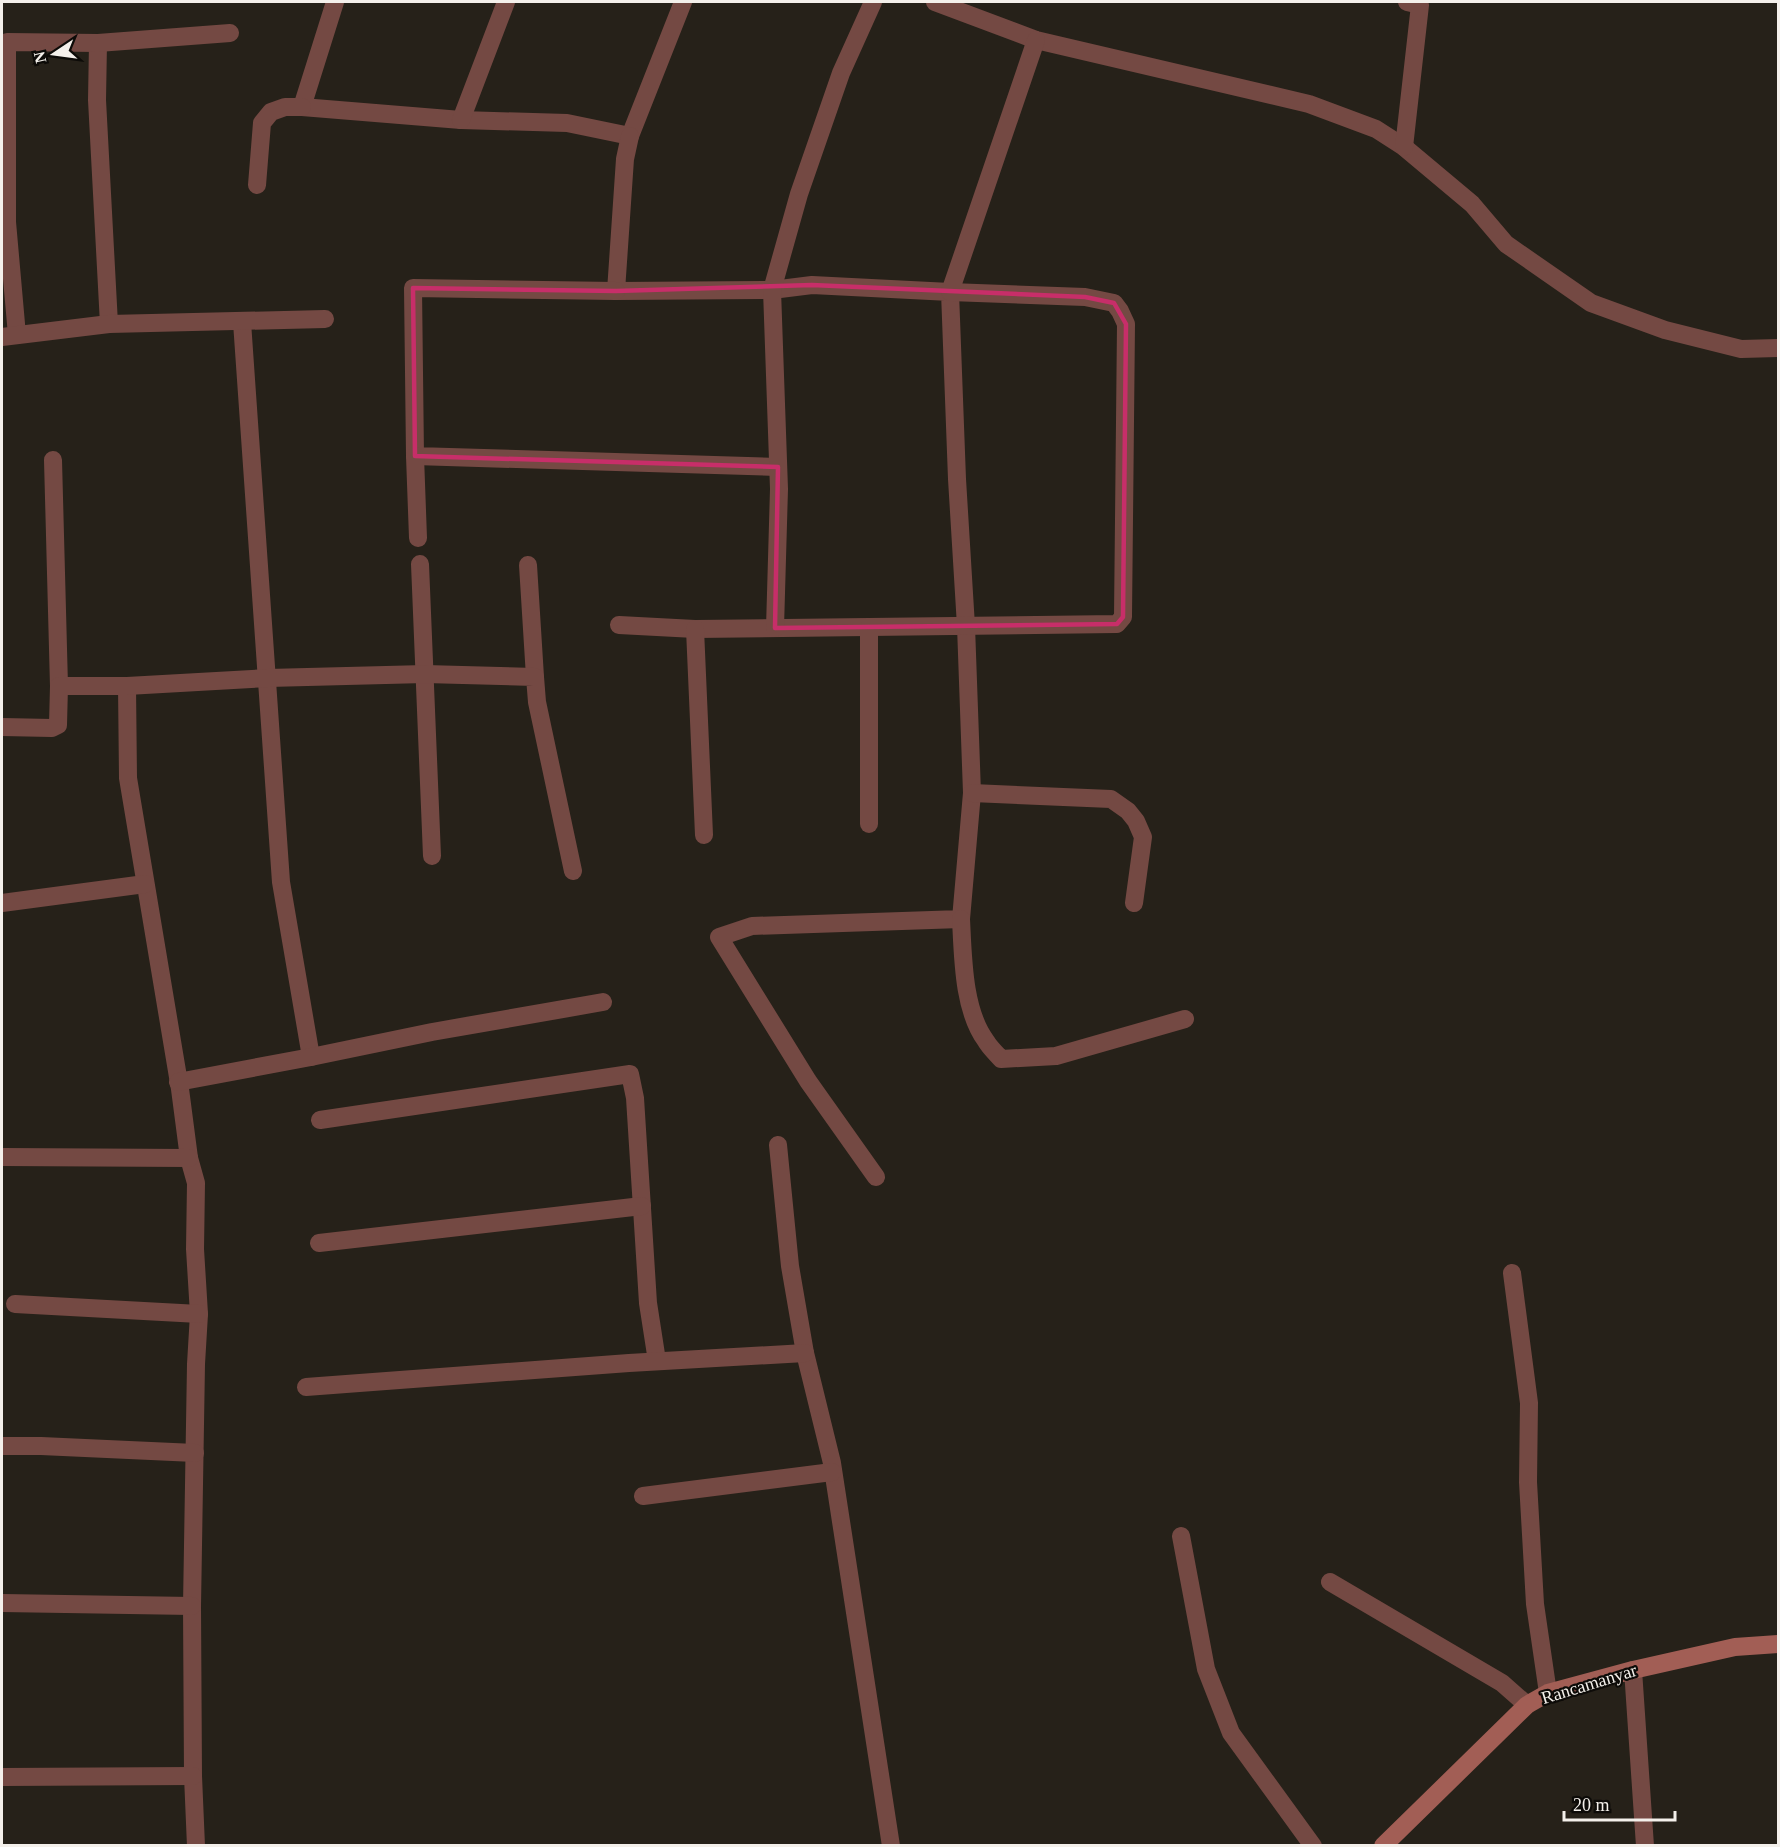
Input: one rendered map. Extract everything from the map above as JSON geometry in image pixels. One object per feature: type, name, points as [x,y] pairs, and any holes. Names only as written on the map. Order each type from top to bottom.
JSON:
[{"type":"street","points":[[302,107],[335,2]]},
{"type":"street","points":[[461,120],[506,2]]},
{"type":"street","points":[[616,291],[625,159],[630,136],[683,2]]},
{"type":"street","points":[[775,628],[779,489],[772,290],[799,194],[841,73],[873,2]]},
{"type":"street","points":[[935,2],[1035,40],[1309,104],[1376,129],[1404,147],[1472,204],[1506,244],[1591,303],[1665,330],[1741,349],[1779,348]]},
{"type":"street","points":[[1404,147],[1416,3]]},
{"type":"street","points":[[230,33],[98,43],[4,42],[4,222],[9,336],[109,324],[325,319]]},
{"type":"street","points":[[1035,40],[950,292],[972,793],[961,919],[965,980],[972,1012],[984,1040],[1001,1059],[1056,1056],[1185,1019]]},
{"type":"street","points":[[98,43],[97,100],[109,324]]},
{"type":"street","points":[[257,185],[262,123],[271,112],[285,107],[461,120],[567,123],[630,136]]},
{"type":"street","points":[[418,538],[413,288],[616,291],[772,290],[812,285],[1085,297],[1114,303],[1120,310],[1126,324],[1123,617],[1117,624],[695,629],[619,625]]},
{"type":"street","points":[[242,322],[281,882],[310,1057]]},
{"type":"street","points":[[415,456],[778,467]]},
{"type":"street","points":[[2,727],[52,728],[58,725],[59,686],[52,460]]},
{"type":"street","points":[[420,564],[432,856]]},
{"type":"street","points":[[528,565],[537,702],[573,871]]},
{"type":"street","points":[[869,627],[869,824]]},
{"type":"street","points":[[695,629],[704,835]]},
{"type":"street","points":[[59,686],[127,686],[268,678],[425,674],[535,677]]},
{"type":"street","points":[[127,686],[128,778],[189,1158],[196,1183],[195,1249],[199,1314],[196,1364],[192,1606],[193,1776],[196,1845]]},
{"type":"street","points":[[972,793],[1111,800],[1128,811],[1136,821],[1143,837],[1134,903]]},
{"type":"street","points":[[2,903],[145,884]]},
{"type":"street","points":[[876,1177],[808,1081],[718,937],[752,926],[961,919]]},
{"type":"street","points":[[178,1082],[432,1032],[603,1002]]},
{"type":"street","points":[[320,1120],[630,1074],[635,1098],[648,1303],[657,1361]]},
{"type":"street","points":[[778,1145],[790,1266],[805,1353],[832,1463],[891,1845]]},
{"type":"street","points":[[2,1156],[189,1158]]},
{"type":"street","points":[[319,1243],[642,1206]]},
{"type":"street","points":[[1512,1273],[1529,1403],[1528,1482],[1534,1593],[1548,1693]]},
{"type":"street","points":[[15,1304],[199,1314]]},
{"type":"street","points":[[306,1387],[657,1361],[805,1353]]},
{"type":"street","points":[[2,1446],[195,1453]]},
{"type":"street","points":[[643,1496],[832,1472]]},
{"type":"street","points":[[1181,1536],[1206,1669],[1231,1733],[1313,1845]]},
{"type":"street","points":[[1330,1582],[1502,1683],[1527,1705]]},
{"type":"street","points":[[2,1603],[192,1606]]},
{"type":"street","name":"Rancamanyar","points":[[1383,1845],[1527,1705],[1548,1693],[1633,1670],[1735,1647],[1779,1644]]},
{"type":"street","points":[[1633,1670],[1645,1845]]},
{"type":"street","points":[[2,1777],[193,1776]]},
{"type":"highlighted area","points":[[812,285],[1085,297],[1114,303],[1126,324],[1123,617],[1117,624],[775,628],[778,467],[415,456],[413,288],[616,291]]}]
